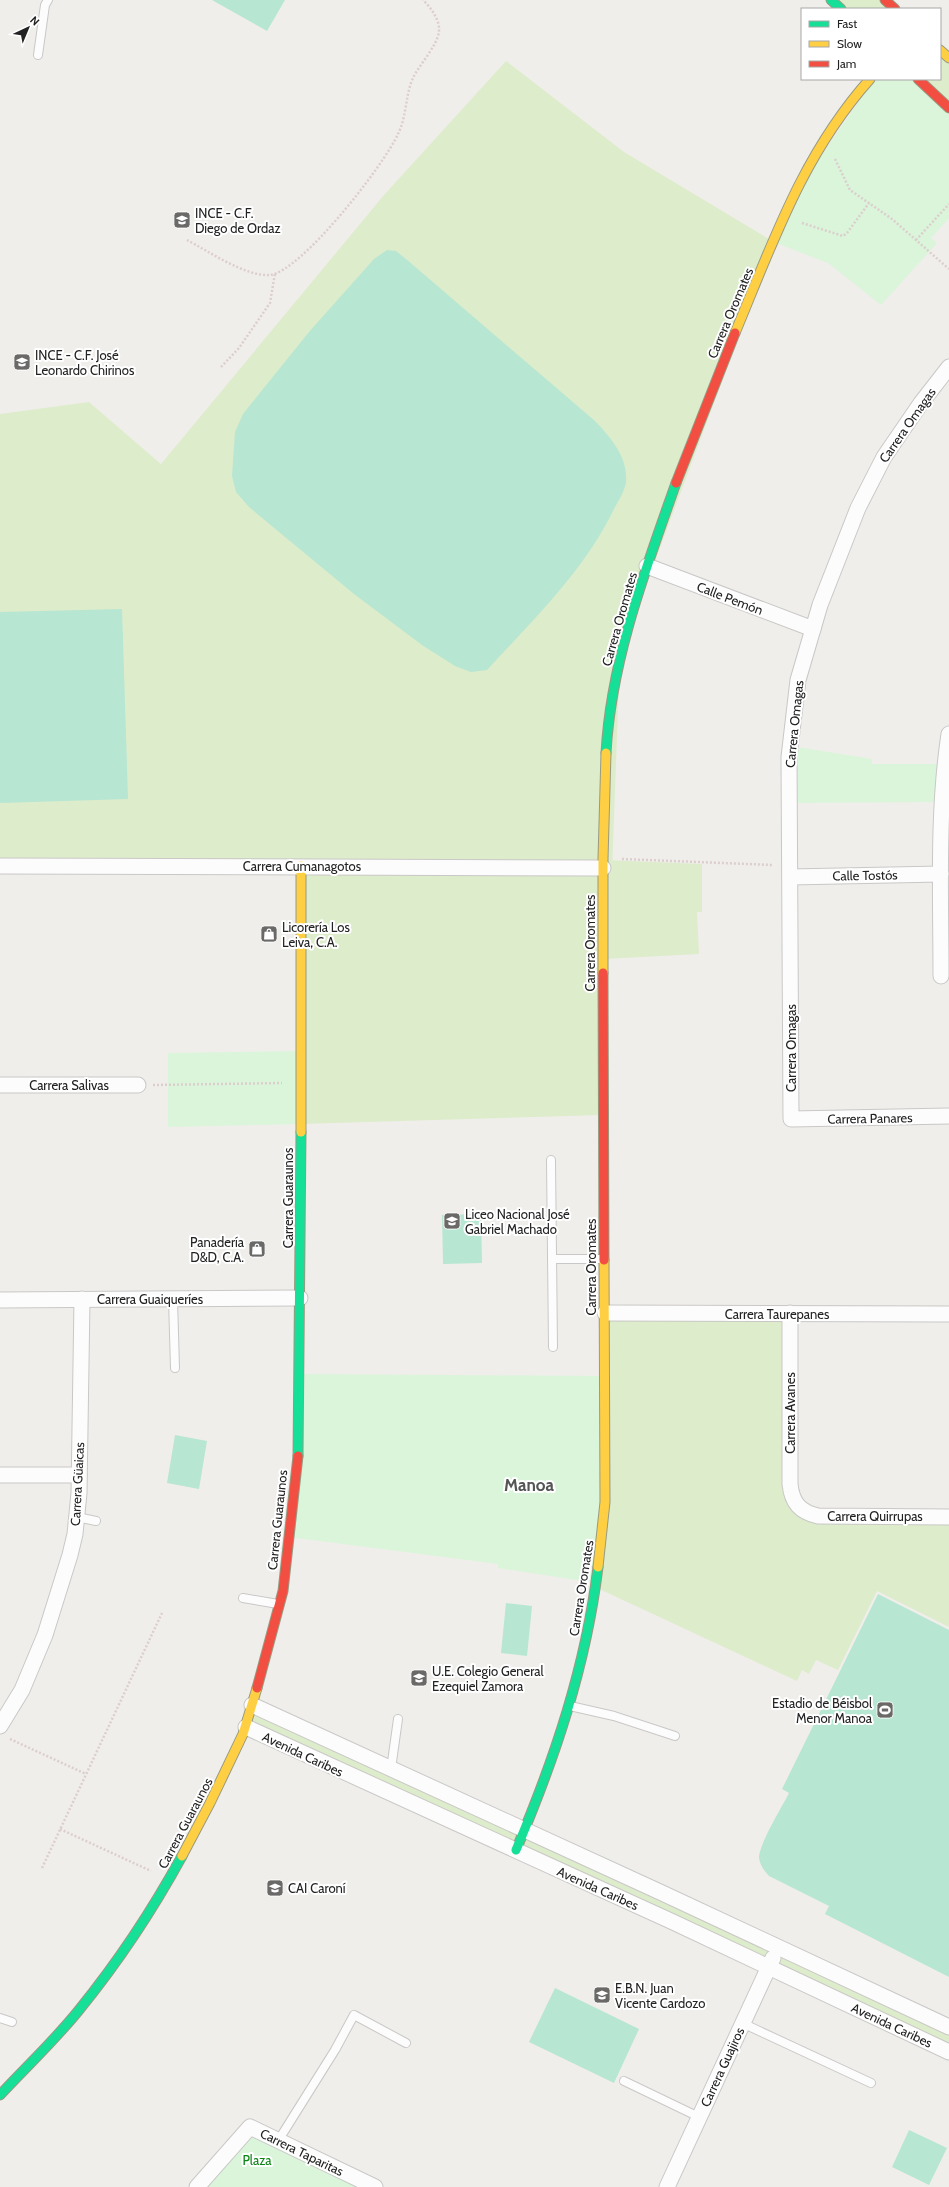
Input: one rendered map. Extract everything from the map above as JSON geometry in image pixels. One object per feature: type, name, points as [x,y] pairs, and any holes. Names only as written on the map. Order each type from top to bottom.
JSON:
[{"type":"street","points":[[831,0],[840,8]]},
{"type":"street","points":[[885,0],[894,8]]},
{"type":"street","points":[[941,51],[949,58]]},
{"type":"street","name":"Carrera Oromates","points":[[516,1850],[550,1769],[570,1706],[584,1654],[591,1613],[605,1502],[603,863],[606,761],[610,709],[620,656],[647,566],[674,487],[714,381],[784,218],[815,153],[828,133],[869,80]]},
{"type":"street","points":[[919,80],[949,108]]},
{"type":"street","name":"Carrera Omagas","points":[[791,1119],[789,757],[798,680],[813,629],[858,508],[871,480],[901,431],[949,367]]},
{"type":"street","name":"Calle Pemón","points":[[647,566],[813,629]]},
{"type":"street","points":[[941,976],[941,874],[944,774],[949,734]]},
{"type":"street","name":"Carrera Cumanagotos","points":[[0,866],[301,866],[603,863]]},
{"type":"street","name":"Carrera Guaraunos","points":[[0,2095],[78,2011],[129,1944],[170,1879],[223,1778],[246,1727],[280,1604],[299,1443],[301,866]]},
{"type":"street","name":"Calle Tostós","points":[[790,871],[941,874]]},
{"type":"street","name":"Carrera Salivas","points":[[0,1085],[138,1085]]},
{"type":"street","name":"Carrera Panares","points":[[791,1119],[949,1116]]},
{"type":"street","name":"Carrera Guaiqueríes","points":[[0,1300],[300,1298]]},
{"type":"street","name":"Carrera Güaicas","points":[[4,1732],[45,1635],[70,1556],[77,1517],[79,1475],[82,1299]]},
{"type":"street","name":"Carrera Taurepanes","points":[[605,1314],[949,1314]]},
{"type":"street","name":"Carrera Avanes","points":[[790,1314],[790,1484],[791,1494],[801,1510]]},
{"type":"street","points":[[0,1475],[79,1475]]},
{"type":"street","name":"Carrera Quirrupas","points":[[801,1510],[818,1516],[949,1517]]},
{"type":"street","name":"Avenida Caribes","points":[[252,1705],[949,2027]]},
{"type":"street","name":"Avenida Caribes","points":[[246,1727],[516,1850],[949,2052]]},
{"type":"street","name":"Carrera Guajiros","points":[[667,2187],[778,1947]]},
{"type":"street","name":"Carrera Taparitas","points":[[197,2187],[250,2127],[375,2187]]},
{"type":"lane","points":[[38,55],[45,5],[48,0]]},
{"type":"lane","points":[[550,1160],[553,1347]]},
{"type":"lane","points":[[552,1259],[604,1259]]},
{"type":"lane","points":[[173,1299],[175,1368]]},
{"type":"lane","points":[[77,1517],[96,1521]]},
{"type":"lane","points":[[243,1598],[280,1604]]},
{"type":"lane","points":[[570,1706],[614,1716],[676,1736]]},
{"type":"lane","points":[[391,1769],[398,1719]]},
{"type":"lane","points":[[278,2141],[335,2050],[354,2015],[406,2043]]},
{"type":"lane","points":[[0,2018],[12,2022]]},
{"type":"lane","points":[[742,2023],[871,2083]]},
{"type":"lane","points":[[624,2081],[699,2117]]},
{"type":"path","points":[[187,240],[243,269],[258,275],[281,272],[302,255],[361,191],[382,162],[399,133],[406,112],[412,80],[439,35],[438,22],[423,0]]},
{"type":"path","points":[[828,133],[834,154],[845,182],[858,197],[892,219],[949,269]]},
{"type":"path","points":[[784,218],[843,236],[847,233],[869,203]]},
{"type":"path","points":[[916,240],[949,204]]},
{"type":"path","points":[[221,367],[239,348],[270,303],[275,273]]},
{"type":"path","points":[[603,863],[790,871]]},
{"type":"path","points":[[138,1085],[301,1082]]},
{"type":"path","points":[[42,1868],[162,1613]]},
{"type":"path","points":[[4,1732],[86,1774]]},
{"type":"path","points":[[60,1829],[170,1879]]},
{"type":"green space","points":[[212,0],[285,0],[267,31]]},
{"type":"green space","points":[[831,0],[885,0],[894,8],[840,8]]},
{"type":"green space","points":[[941,51],[949,58],[949,108],[919,80],[941,80]]},
{"type":"green space","points":[[506,61],[624,152],[774,242],[620,655],[603,1115],[301,1124],[301,866],[0,866],[0,414],[89,402],[161,464],[384,195]]},
{"type":"green space","points":[[873,80],[915,80],[949,111],[949,218],[931,238],[937,243],[881,305],[828,263],[776,243],[800,187]]},
{"type":"green space","points":[[387,250],[396,251],[406,259],[595,421],[617,448],[624,464],[626,482],[623,492],[603,530],[589,552],[574,573],[540,613],[487,670],[471,672],[455,666],[422,645],[354,594],[249,507],[236,492],[232,476],[235,432],[243,414],[309,332],[374,259]]},
{"type":"green space","points":[[122,609],[128,799],[0,803],[0,612]]},
{"type":"green space","points":[[791,746],[872,759],[872,764],[944,764],[942,802],[789,803]]},
{"type":"green space","points":[[605,860],[702,864],[702,912],[697,912],[699,954],[604,959]]},
{"type":"green space","points":[[301,1051],[301,1124],[168,1127],[168,1053]]},
{"type":"green space","points":[[481,1214],[482,1263],[443,1264],[442,1215]]},
{"type":"green space","points":[[605,1313],[790,1313],[790,1484],[801,1510],[949,1517],[949,1627],[877,1591],[838,1670],[816,1660],[809,1674],[802,1670],[797,1681],[595,1587]]},
{"type":"green space","points":[[299,1374],[605,1376],[596,1583],[498,1568],[498,1564],[289,1537]]},
{"type":"green space","points":[[175,1435],[207,1441],[199,1489],[167,1483]]},
{"type":"green space","name":"Estadio de Béisbol Menor Manoa","points":[[878,1594],[949,1630],[949,1977],[825,1914],[829,1906],[769,1876],[762,1868],[759,1858],[767,1835],[789,1793],[782,1789]]},
{"type":"green space","points":[[506,1603],[532,1606],[527,1656],[501,1653]]},
{"type":"green space","points":[[252,1705],[949,2027],[949,2052],[246,1727]]},
{"type":"green space","points":[[555,1988],[639,2029],[614,2083],[529,2042]]},
{"type":"green space","name":"Plaza","points":[[250,2127],[375,2187],[197,2187]]},
{"type":"green space","points":[[909,2130],[947,2148],[929,2185],[892,2167]]},
{"type":"traffic: fast","points":[[831,0],[840,8]]},
{"type":"traffic: fast","points":[[606,753],[609,718],[622,650],[631,616],[676,483]]},
{"type":"traffic: fast","points":[[298,1456],[301,1132]]},
{"type":"traffic: fast","points":[[516,1850],[544,1781],[567,1711],[586,1640],[598,1567]]},
{"type":"traffic: fast","points":[[0,2095],[60,2032],[93,1992],[134,1936],[159,1897],[182,1856]]},
{"type":"traffic: slow","points":[[941,51],[949,58]]},
{"type":"traffic: slow","points":[[735,333],[777,232],[808,168],[826,138],[869,80]]},
{"type":"traffic: slow","points":[[603,973],[603,859],[606,753]]},
{"type":"traffic: slow","points":[[301,866],[301,1132]]},
{"type":"traffic: slow","points":[[598,1567],[605,1502],[604,1260]]},
{"type":"traffic: slow","points":[[182,1856],[210,1803],[243,1734],[257,1688]]},
{"type":"traffic: jam","points":[[885,0],[894,8]]},
{"type":"traffic: jam","points":[[919,80],[949,108]]},
{"type":"traffic: jam","points":[[676,483],[735,333]]},
{"type":"traffic: jam","points":[[603,973],[604,1260]]},
{"type":"traffic: jam","points":[[257,1688],[283,1591],[298,1456]]},
{"type":"place","name":"INCE - C.F. Diego de Ordaz","points":[[182,220]]},
{"type":"place","name":"INCE - C.F. José Leonardo Chirinos","points":[[22,362]]},
{"type":"place","name":"Licorería Los Leiva, C.A.","points":[[269,934]]},
{"type":"place","name":"Liceo Nacional José Gabriel Machado","points":[[452,1221]]},
{"type":"place","name":"Panadería D&D, C.A.","points":[[257,1249]]},
{"type":"place","name":"U.E. Colegio General Ezequiel Zamora","points":[[419,1678]]},
{"type":"place","name":"Estadio de Béisbol Menor Manoa","points":[[885,1710]]},
{"type":"place","name":"CAI Caroní","points":[[275,1888]]},
{"type":"place","name":"E.B.N. Juan Vicente Cardozo","points":[[602,1995]]},
{"type":"district","name":"Manoa","points":[[529,1485]]}]
